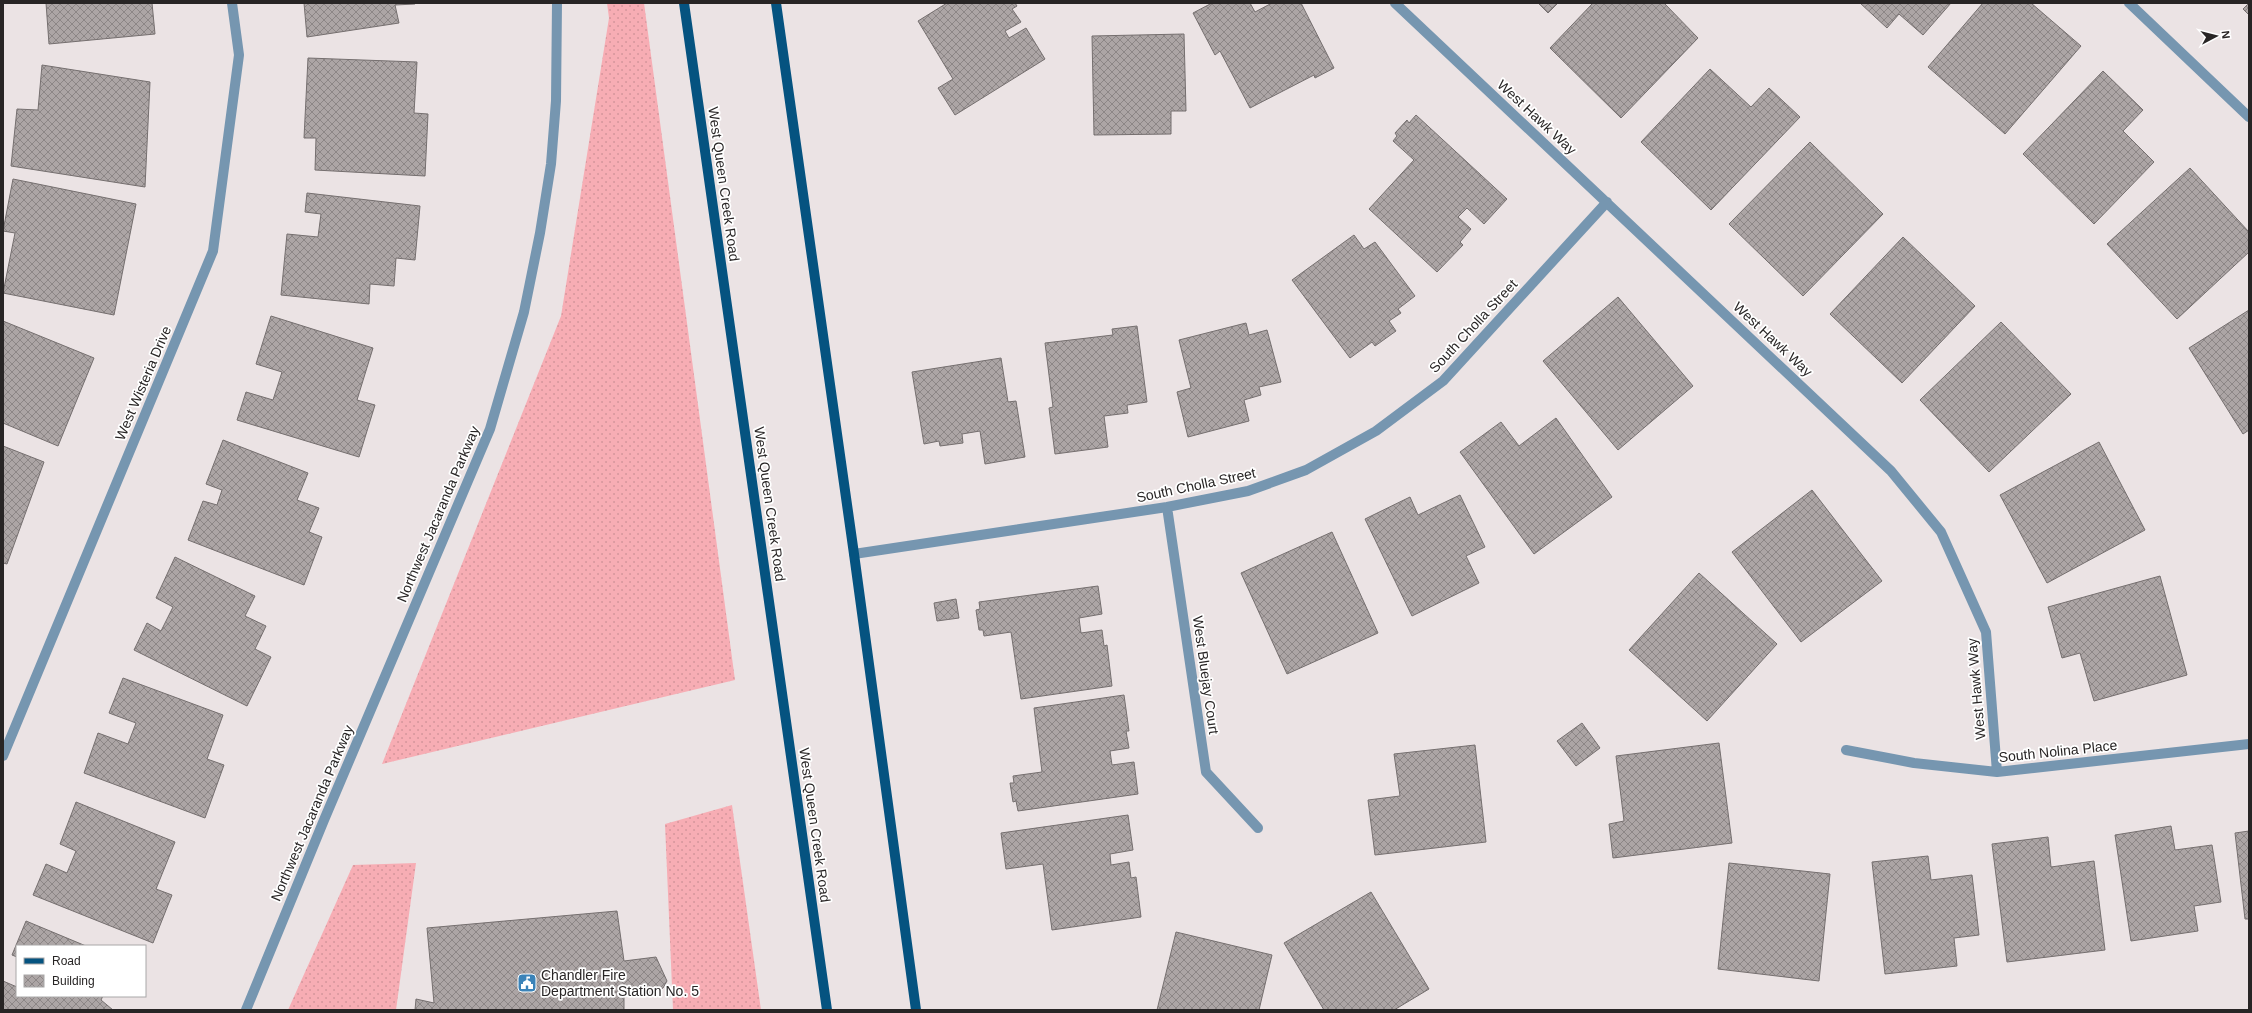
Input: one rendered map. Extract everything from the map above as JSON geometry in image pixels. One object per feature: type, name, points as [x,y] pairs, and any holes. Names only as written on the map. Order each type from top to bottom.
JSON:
[{"type":"main road","name":"West Queen Creek Road","points":[[684,3],[827,1010]]},
{"type":"main road","points":[[776,3],[854,554],[916,1010]]},
{"type":"street","name":"West Wisteria Drive","points":[[3,756],[213,251],[239,56],[232,3]]},
{"type":"street","name":"Northwest Jacaranda Parkway","points":[[246,1010],[324,820],[490,429],[524,312],[543,218],[551,164],[556,101],[557,3]]},
{"type":"street","name":"West Hawk Way","points":[[1395,3],[1891,471],[1941,532],[1986,632],[1997,772]]},
{"type":"street","points":[[2129,3],[2249,117]]},
{"type":"street","name":"South Cholla Street","points":[[854,554],[1167,507],[1248,491],[1306,470],[1376,431],[1443,381],[1607,202]]},
{"type":"street","name":"West Bluejay Court","points":[[1167,507],[1206,772],[1258,828]]},
{"type":"street","name":"South Nolina Place","points":[[1846,750],[1914,763],[1997,772],[2249,744]]},
{"type":"shaded area","points":[[607,3],[644,3],[735,680],[382,764],[561,316],[609,18]]},
{"type":"shaded area","points":[[732,805],[761,1010],[673,1010],[665,824]]},
{"type":"shaded area","points":[[416,863],[396,1010],[288,1010],[353,865]]},
{"type":"building","points":[[46,3],[152,3],[155,34],[49,44]]},
{"type":"building","points":[[304,3],[415,4],[395,5],[399,23],[307,37]]},
{"type":"building","points":[[947,3],[1015,3],[1017,6],[1012,9],[1021,22],[1005,31],[1009,38],[1026,28],[1045,59],[955,115],[938,88],[953,79],[918,21]]},
{"type":"building","points":[[1212,3],[1250,3],[1255,12],[1272,3],[1301,3],[1334,68],[1315,78],[1314,75],[1250,108],[1220,51],[1215,55],[1193,13]]},
{"type":"building","points":[[1538,3],[1558,3],[1548,13]]},
{"type":"building","points":[[1593,3],[1664,3],[1698,38],[1621,118],[1550,48]]},
{"type":"building","points":[[1860,3],[1951,3],[1923,35],[1899,14],[1887,28]]},
{"type":"building","points":[[1983,3],[2031,3],[2081,46],[2005,134],[1928,67]]},
{"type":"building","points":[[2249,3],[2249,15],[2243,9]]},
{"type":"building","points":[[1184,34],[1186,111],[1171,111],[1171,134],[1094,135],[1092,36]]},
{"type":"building","points":[[308,58],[417,62],[414,113],[428,114],[425,176],[315,170],[316,138],[304,138]]},
{"type":"building","points":[[42,65],[150,82],[145,187],[11,166],[17,109],[38,110]]},
{"type":"building","points":[[1710,69],[1751,107],[1769,88],[1800,117],[1711,210],[1641,142]]},
{"type":"building","points":[[2103,71],[2143,110],[2123,131],[2154,162],[2094,224],[2023,154]]},
{"type":"building","points":[[1416,115],[1507,199],[1484,224],[1467,208],[1458,217],[1471,229],[1460,242],[1463,245],[1437,272],[1369,209],[1414,160],[1393,141],[1397,136],[1395,133],[1407,120],[1409,123]]},
{"type":"building","points":[[1810,142],[1883,214],[1803,296],[1729,224]]},
{"type":"building","points":[[2190,168],[2249,232],[2249,252],[2177,319],[2107,244]]},
{"type":"building","points":[[13,179],[136,204],[114,315],[3,293],[15,233],[3,231]]},
{"type":"building","points":[[307,193],[420,206],[415,260],[396,258],[394,286],[370,284],[369,304],[281,295],[287,234],[318,237],[321,214],[305,212]]},
{"type":"building","points":[[1354,235],[1364,249],[1375,242],[1415,296],[1398,309],[1401,313],[1389,321],[1396,331],[1375,346],[1372,342],[1350,358],[1292,280]]},
{"type":"building","points":[[1903,237],[1975,306],[1902,383],[1830,314]]},
{"type":"building","points":[[1618,297],[1693,386],[1618,450],[1543,361]]},
{"type":"building","points":[[2249,310],[2249,430],[2243,434],[2189,348]]},
{"type":"building","points":[[271,316],[373,348],[357,400],[375,405],[359,457],[237,420],[246,392],[273,400],[282,372],[256,364]]},
{"type":"building","points":[[3,321],[94,358],[58,446],[3,423]]},
{"type":"building","points":[[2001,322],[2071,394],[1989,472],[1920,400]]},
{"type":"building","points":[[1246,323],[1249,335],[1267,330],[1281,382],[1259,387],[1261,395],[1244,400],[1249,421],[1188,437],[1177,392],[1191,388],[1179,340]]},
{"type":"building","points":[[1137,326],[1147,402],[1127,405],[1128,413],[1104,416],[1108,447],[1055,454],[1049,408],[1053,407],[1045,343],[1113,335],[1112,329]]},
{"type":"building","points":[[1001,358],[1008,402],[1016,401],[1025,457],[985,464],[980,431],[962,434],[963,443],[940,446],[939,441],[924,444],[912,372]]},
{"type":"building","points":[[1556,418],[1612,497],[1534,554],[1460,452],[1501,422],[1519,446]]},
{"type":"building","points":[[223,440],[308,473],[297,500],[319,508],[309,532],[322,537],[304,585],[188,540],[203,501],[217,505],[222,490],[206,484]]},
{"type":"building","points":[[2099,442],[2145,530],[2047,583],[2000,495]]},
{"type":"building","points":[[3,446],[44,462],[7,564],[3,563]]},
{"type":"building","points":[[1812,490],[1882,581],[1801,642],[1732,552]]},
{"type":"building","points":[[1460,495],[1485,547],[1466,556],[1479,583],[1412,616],[1365,519],[1410,497],[1418,515]]},
{"type":"building","points":[[1332,532],[1378,633],[1287,674],[1241,573]]},
{"type":"building","points":[[175,557],[255,596],[245,616],[266,626],[255,649],[271,657],[247,706],[134,650],[147,623],[161,631],[173,607],[156,598]]},
{"type":"building","points":[[1699,573],[1777,644],[1707,721],[1629,650]]},
{"type":"building","points":[[2160,576],[2187,675],[2094,701],[2080,653],[2062,658],[2048,607]]},
{"type":"building","points":[[1098,586],[1102,614],[1079,618],[1081,633],[1102,630],[1104,646],[1107,645],[1112,686],[1021,699],[1011,632],[984,636],[983,630],[979,630],[976,610],[980,609],[979,602]]},
{"type":"building","points":[[956,599],[959,618],[937,621],[934,603]]},
{"type":"building","points":[[123,678],[223,715],[207,759],[224,765],[205,818],[84,773],[98,733],[128,744],[136,723],[109,713]]},
{"type":"building","points":[[1124,695],[1129,731],[1126,731],[1129,748],[1110,751],[1112,765],[1134,762],[1138,794],[1018,811],[1016,801],[1013,802],[1010,783],[1014,783],[1013,776],[1042,772],[1034,708]]},
{"type":"building","points":[[1582,723],[1600,748],[1576,766],[1557,741]]},
{"type":"building","points":[[1719,743],[1732,843],[1613,858],[1609,824],[1624,821],[1616,756]]},
{"type":"building","points":[[1475,745],[1486,842],[1375,855],[1368,800],[1400,796],[1394,754]]},
{"type":"building","points":[[76,802],[175,842],[156,889],[172,895],[153,943],[33,895],[46,864],[67,873],[76,851],[60,844]]},
{"type":"building","points":[[1128,815],[1133,850],[1110,854],[1111,865],[1129,862],[1131,878],[1136,877],[1141,917],[1052,930],[1043,864],[1006,869],[1001,833]]},
{"type":"building","points":[[2171,826],[2175,850],[2212,845],[2221,902],[2194,906],[2198,931],[2131,941],[2115,835]]},
{"type":"building","points":[[2249,831],[2249,919],[2245,919],[2235,833]]},
{"type":"building","points":[[2048,837],[2051,867],[2094,861],[2105,950],[2007,962],[1992,844]]},
{"type":"building","points":[[1928,856],[1931,880],[1972,875],[1979,935],[1954,938],[1957,966],[1885,974],[1872,862]]},
{"type":"building","points":[[1729,863],[1830,874],[1819,981],[1718,969]]},
{"type":"building","points":[[1371,892],[1429,989],[1394,1010],[1324,1010],[1284,943]]},
{"type":"building","points":[[617,911],[624,961],[656,957],[667,981],[663,988],[652,993],[624,995],[624,1010],[415,1010],[416,999],[434,1003],[427,928]]},
{"type":"building","points":[[26,921],[84,945],[16,945]]},
{"type":"building","points":[[1176,932],[1272,955],[1259,1010],[1157,1010]]},
{"type":"building","points":[[16,945],[16,957],[12,955]]},
{"type":"building","points":[[3,981],[16,987],[16,997],[102,997],[101,1000],[113,1010],[3,1010]]},
{"type":"place","name":"Chandler Fire Department Station No. 5","points":[[527,983]]}]
